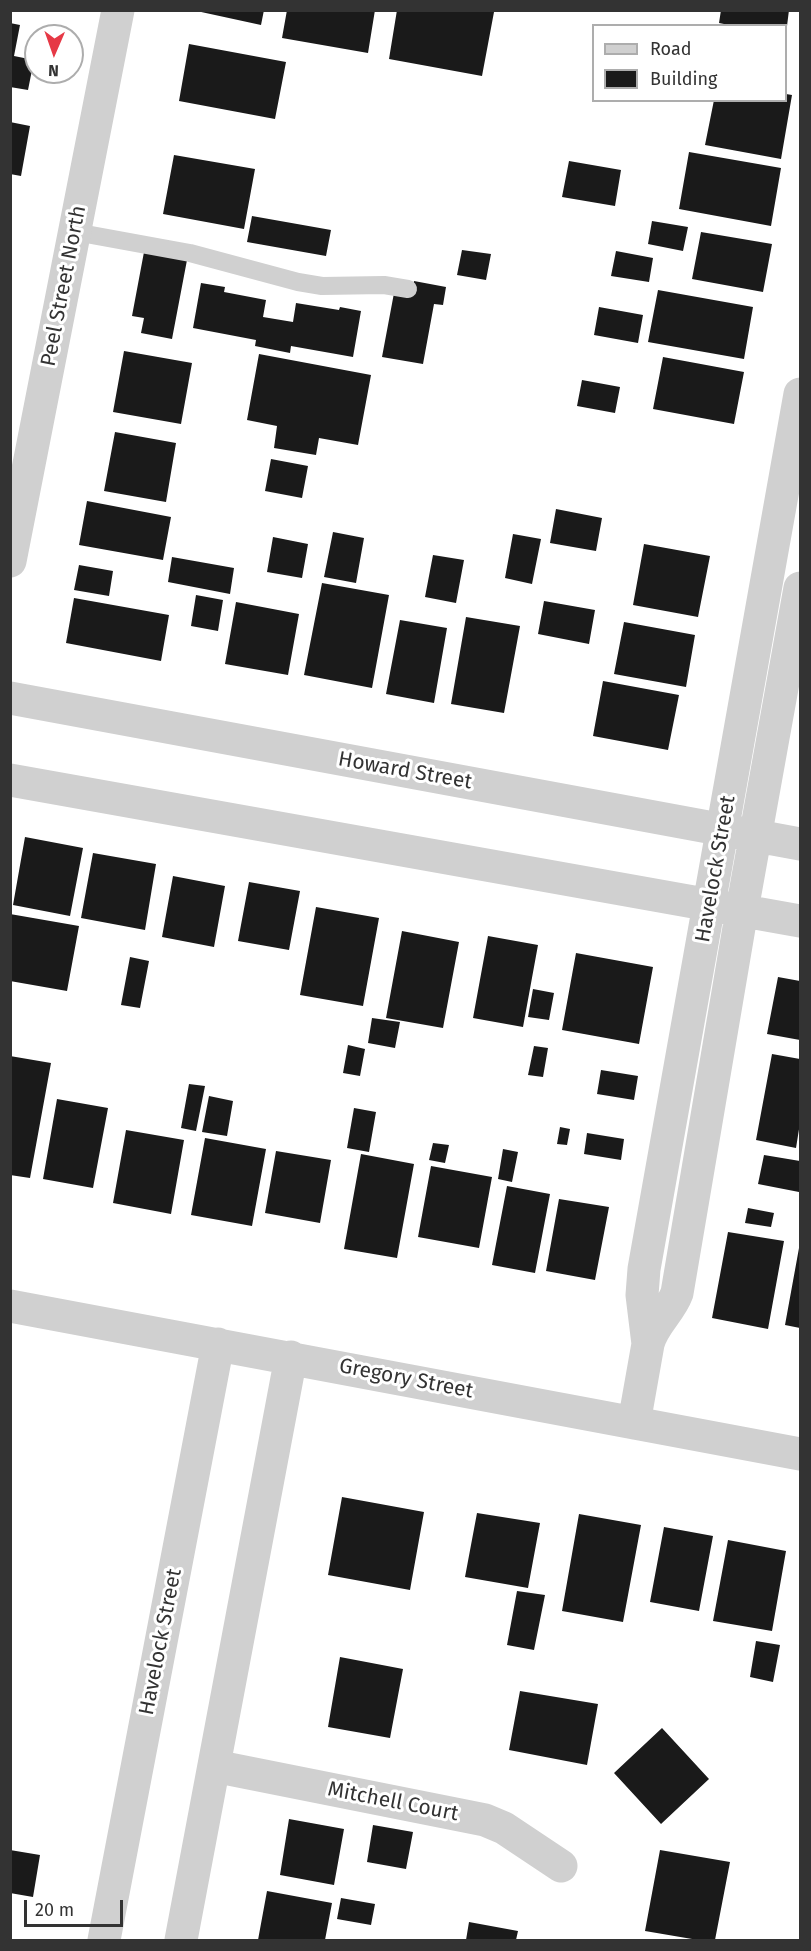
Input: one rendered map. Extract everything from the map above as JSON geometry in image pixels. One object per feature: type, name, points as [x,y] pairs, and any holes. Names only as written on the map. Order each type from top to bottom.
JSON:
[{"type":"street","name":"Peel Street North","points":[[10,561],[118,10]]},
{"type":"street","name":"Havelock Street","points":[[648,1344],[642,1295],[644,1269],[801,394]]},
{"type":"street","name":"Havelock Street","points":[[634,1423],[652,1331],[672,1305],[677,1293],[755,835],[801,588]]},
{"type":"street","name":"Howard Street","points":[[10,698],[801,844]]},
{"type":"street","points":[[10,780],[801,921]]},
{"type":"street","name":"Gregory Street","points":[[10,1306],[801,1454]]},
{"type":"street","name":"Havelock Street","points":[[104,1941],[218,1344]]},
{"type":"street","points":[[181,1941],[291,1357]]},
{"type":"street","name":"Mitchell Court","points":[[214,1767],[485,1820],[504,1828],[561,1866]]},
{"type":"lane","points":[[75,232],[190,253],[322,286],[384,285],[408,289]]},
{"type":"building","points":[[192,10],[264,10],[261,25]]},
{"type":"building","points":[[287,10],[375,10],[368,53],[282,38]]},
{"type":"building","points":[[397,10],[494,12],[482,76],[389,59]]},
{"type":"building","points":[[721,10],[789,10],[787,26],[787,24],[719,23]]},
{"type":"building","points":[[10,23],[20,25],[14,56],[24,58],[24,84],[29,84],[28,90],[10,87]]},
{"type":"building","points":[[189,44],[286,62],[275,119],[179,101]]},
{"type":"building","points":[[787,94],[792,95],[781,159],[705,145],[714,102],[787,102]]},
{"type":"building","points":[[10,122],[30,126],[21,176],[10,174]]},
{"type":"building","points":[[689,152],[781,168],[771,226],[679,209]]},
{"type":"building","points":[[174,155],[255,169],[244,229],[163,214]]},
{"type":"building","points":[[569,161],[621,170],[615,206],[562,197]]},
{"type":"building","points":[[252,216],[331,230],[326,256],[247,242]]},
{"type":"building","points":[[652,221],[688,227],[683,251],[648,244]]},
{"type":"building","points":[[701,232],[772,244],[763,292],[692,279]]},
{"type":"building","points":[[462,250],[491,254],[486,280],[457,275]]},
{"type":"building","points":[[616,251],[653,258],[649,282],[611,276]]},
{"type":"building","points":[[144,252],[187,260],[172,339],[141,333],[144,318],[132,316]]},
{"type":"building","points":[[414,281],[446,287],[443,305],[434,304],[423,364],[382,357],[394,293],[411,297]]},
{"type":"building","points":[[201,283],[225,287],[224,292],[266,300],[263,317],[293,322],[296,303],[361,311],[353,357],[291,346],[290,353],[255,346],[256,340],[193,328]]},
{"type":"building","points":[[658,290],[753,307],[744,359],[648,342]]},
{"type":"building","points":[[599,307],[643,315],[638,343],[594,335]]},
{"type":"building","points":[[124,351],[192,363],[181,424],[113,412]]},
{"type":"building","points":[[259,354],[371,375],[358,445],[319,438],[316,455],[274,448],[277,426],[247,420]]},
{"type":"building","points":[[663,357],[744,372],[734,424],[653,409]]},
{"type":"building","points":[[582,380],[620,387],[615,413],[577,406]]},
{"type":"building","points":[[115,432],[176,443],[166,502],[104,491]]},
{"type":"building","points":[[271,459],[308,466],[302,498],[265,491]]},
{"type":"building","points":[[87,501],[171,517],[163,560],[79,545]]},
{"type":"building","points":[[556,509],[602,518],[596,551],[550,543]]},
{"type":"building","points":[[333,532],[364,538],[356,583],[324,577]]},
{"type":"building","points":[[513,534],[541,539],[532,584],[505,578]]},
{"type":"building","points":[[273,537],[308,544],[302,578],[267,572]]},
{"type":"building","points":[[644,544],[710,556],[698,617],[633,605]]},
{"type":"building","points":[[433,555],[464,560],[456,603],[425,597]]},
{"type":"building","points":[[172,557],[234,568],[230,594],[168,582]]},
{"type":"building","points":[[79,565],[113,571],[109,596],[74,590]]},
{"type":"building","points":[[322,583],[389,595],[372,688],[304,675]]},
{"type":"building","points":[[196,595],[223,600],[218,631],[191,626]]},
{"type":"building","points":[[74,598],[169,615],[161,661],[66,643]]},
{"type":"building","points":[[544,601],[595,610],[589,644],[538,634]]},
{"type":"building","points":[[236,602],[299,614],[288,675],[225,664]]},
{"type":"building","points":[[466,617],[520,626],[504,713],[451,704]]},
{"type":"building","points":[[400,620],[447,628],[434,703],[386,694]]},
{"type":"building","points":[[624,622],[695,635],[686,687],[614,674]]},
{"type":"building","points":[[603,681],[679,695],[668,750],[593,736]]},
{"type":"building","points":[[25,837],[83,848],[70,916],[13,905]]},
{"type":"building","points":[[93,853],[156,864],[145,930],[81,918]]},
{"type":"building","points":[[173,876],[225,886],[214,947],[162,937]]},
{"type":"building","points":[[249,882],[300,891],[289,950],[238,941]]},
{"type":"building","points":[[316,907],[379,918],[363,1006],[300,995]]},
{"type":"building","points":[[10,914],[79,926],[67,991],[10,981]]},
{"type":"building","points":[[402,931],[459,942],[443,1028],[386,1018]]},
{"type":"building","points":[[488,936],[538,945],[523,1027],[473,1018]]},
{"type":"building","points":[[576,953],[653,967],[639,1044],[562,1030]]},
{"type":"building","points":[[130,957],[149,961],[140,1008],[121,1005]]},
{"type":"building","points":[[778,977],[800,981],[800,1040],[767,1034]]},
{"type":"building","points":[[533,989],[554,993],[549,1020],[528,1017]]},
{"type":"building","points":[[372,1018],[400,1022],[395,1048],[368,1043]]},
{"type":"building","points":[[348,1045],[365,1049],[360,1076],[343,1073]]},
{"type":"building","points":[[534,1046],[548,1048],[543,1077],[528,1075]]},
{"type":"building","points":[[772,1054],[800,1059],[800,1123],[796,1148],[756,1140]]},
{"type":"building","points":[[10,1056],[51,1063],[30,1178],[10,1175]]},
{"type":"building","points":[[601,1070],[638,1076],[634,1100],[597,1094]]},
{"type":"building","points":[[189,1084],[205,1086],[196,1131],[181,1128]]},
{"type":"building","points":[[209,1096],[233,1101],[227,1136],[202,1132]]},
{"type":"building","points":[[57,1099],[108,1108],[93,1188],[43,1179]]},
{"type":"building","points":[[354,1108],[376,1112],[369,1152],[347,1148]]},
{"type":"building","points":[[560,1127],[570,1129],[567,1145],[557,1144]]},
{"type":"building","points":[[126,1130],[184,1140],[171,1214],[113,1203]]},
{"type":"building","points":[[587,1133],[624,1139],[621,1160],[584,1154]]},
{"type":"building","points":[[205,1138],[266,1149],[252,1226],[191,1215]]},
{"type":"building","points":[[433,1143],[449,1145],[445,1163],[429,1160]]},
{"type":"building","points":[[503,1149],[518,1152],[512,1182],[498,1179]]},
{"type":"building","points":[[276,1151],[331,1160],[320,1223],[265,1213]]},
{"type":"building","points":[[361,1154],[414,1164],[397,1258],[344,1249]]},
{"type":"building","points":[[764,1155],[800,1161],[799,1192],[758,1184]]},
{"type":"building","points":[[431,1166],[492,1177],[479,1248],[418,1237]]},
{"type":"building","points":[[507,1186],[550,1194],[535,1273],[492,1265]]},
{"type":"building","points":[[559,1199],[609,1207],[595,1280],[546,1271]]},
{"type":"building","points":[[748,1208],[774,1213],[771,1227],[745,1223]]},
{"type":"building","points":[[728,1232],[784,1241],[768,1329],[712,1318]]},
{"type":"building","points":[[800,1248],[800,1328],[785,1325]]},
{"type":"building","points":[[342,1497],[424,1512],[410,1590],[328,1575]]},
{"type":"building","points":[[477,1513],[540,1523],[528,1588],[465,1577]]},
{"type":"building","points":[[579,1514],[641,1525],[623,1622],[562,1611]]},
{"type":"building","points":[[664,1527],[713,1536],[699,1611],[650,1602]]},
{"type":"building","points":[[728,1540],[786,1551],[772,1631],[713,1621]]},
{"type":"building","points":[[517,1591],[545,1595],[534,1650],[507,1645]]},
{"type":"building","points":[[756,1641],[780,1645],[773,1682],[750,1677]]},
{"type":"building","points":[[340,1657],[403,1669],[390,1738],[328,1727]]},
{"type":"building","points":[[520,1691],[598,1704],[587,1765],[509,1750]]},
{"type":"building","points":[[662,1728],[709,1779],[661,1824],[614,1773]]},
{"type":"building","points":[[289,1819],[344,1829],[334,1885],[280,1875]]},
{"type":"building","points":[[373,1825],[413,1832],[406,1869],[367,1862]]},
{"type":"building","points":[[10,1850],[40,1855],[33,1897],[10,1893]]},
{"type":"building","points":[[660,1850],[730,1862],[715,1940],[698,1940],[645,1931]]},
{"type":"building","points":[[267,1891],[332,1903],[325,1940],[258,1940]]},
{"type":"building","points":[[341,1898],[375,1904],[371,1925],[337,1919]]},
{"type":"building","points":[[469,1922],[518,1931],[516,1940],[466,1940]]}]
